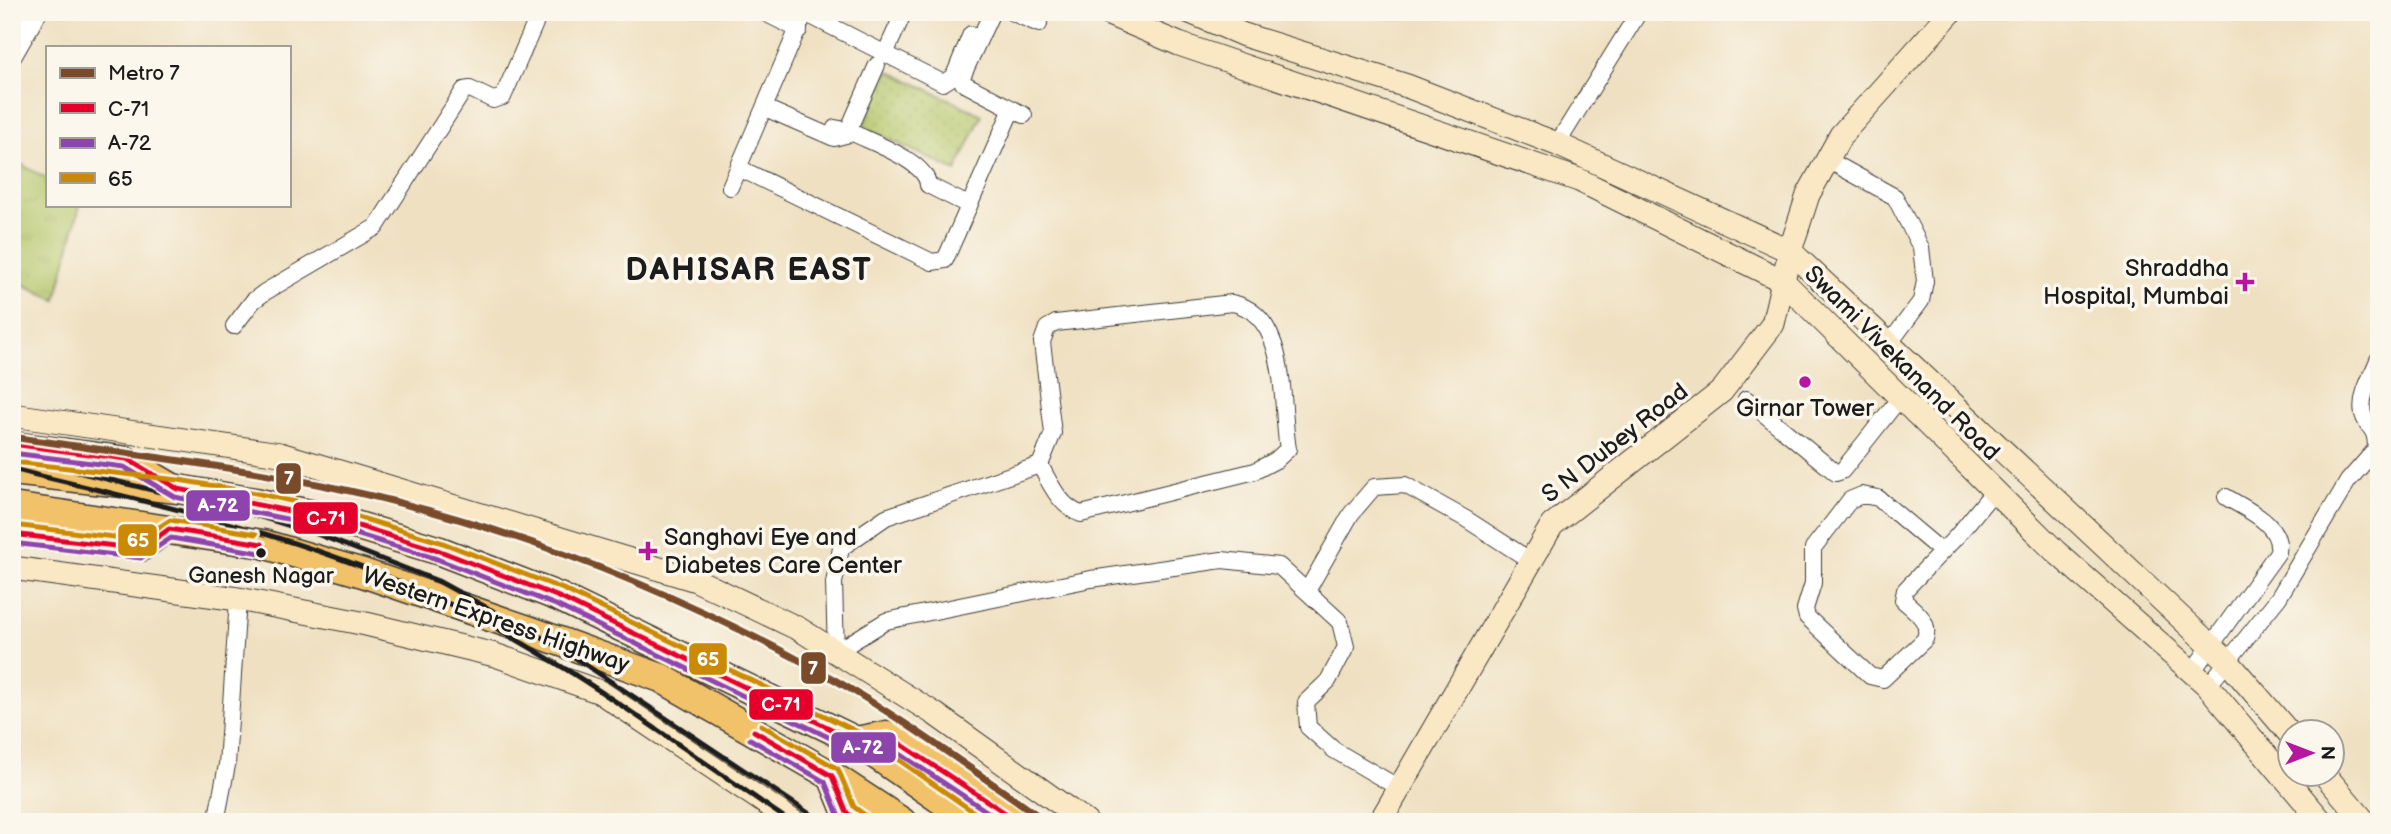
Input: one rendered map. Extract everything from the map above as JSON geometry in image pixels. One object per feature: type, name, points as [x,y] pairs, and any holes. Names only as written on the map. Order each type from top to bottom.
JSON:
[{"type":"highway","name":"Western Express Highway","points":[[12,471],[178,489],[255,502],[345,522],[440,551],[559,597],[856,741],[974,822]]},
{"type":"highway","name":"Western Express Highway","points":[[12,507],[263,544],[363,573],[662,678],[832,776],[902,822]]},
{"type":"highway","points":[[856,741],[887,735],[1019,822]]},
{"type":"highway","points":[[832,776],[847,813],[860,822]]},
{"type":"main road","points":[[12,444],[127,460],[178,489]]},
{"type":"main road","points":[[12,534],[141,549],[169,529]]},
{"type":"street","points":[[12,59],[39,12]]},
{"type":"street","points":[[234,326],[253,301],[265,292],[376,227],[464,90],[470,89],[493,100],[503,97],[540,12]]},
{"type":"street","points":[[763,12],[799,30]]},
{"type":"street","points":[[813,129],[822,124],[846,130],[904,12]]},
{"type":"street","points":[[739,168],[932,262],[945,260],[968,205],[1018,112],[969,89],[962,77],[992,12]]},
{"type":"street","points":[[1011,12],[1039,24]]},
{"type":"street","name":"Swami Vivekanand Road","points":[[1104,12],[1179,44],[1579,180],[1783,281],[1899,399],[2018,514],[2200,679],[2322,822]]},
{"type":"street","points":[[1557,144],[1639,12]]},
{"type":"street","name":"S N Dubey Road","points":[[1380,822],[1552,525],[1722,391],[1773,324],[1790,251],[1808,195],[1841,135],[1951,12]]},
{"type":"street","points":[[730,187],[805,13],[881,60],[943,83],[954,76],[971,34]]},
{"type":"street","name":"Swami Vivekanand Road","points":[[1201,14],[1244,35],[1408,86],[1557,144],[1790,251],[2220,655],[2276,718]]},
{"type":"street","points":[[12,17],[30,27]]},
{"type":"street","points":[[765,108],[834,138],[853,133],[918,166],[927,175],[928,185],[968,205]]},
{"type":"street","points":[[1828,160],[1895,197],[1921,248],[1925,281],[1921,301],[1889,344]]},
{"type":"street","points":[[1232,303],[1247,306],[1259,317],[1279,354],[1288,449],[1276,460],[1255,471],[1081,514],[1071,511],[1059,497],[1040,466],[1053,433],[1042,342],[1047,328],[1056,323],[1232,303]]},
{"type":"street","points":[[2200,679],[2220,655],[2279,597],[2348,481],[2376,449],[2376,433],[2363,413],[2363,396],[2378,360]]},
{"type":"street","points":[[1746,399],[1836,473],[1842,471],[1899,399]]},
{"type":"street","points":[[12,415],[280,453],[696,580],[799,629],[935,714],[1086,822]]},
{"type":"street","points":[[836,652],[834,583],[841,548],[886,517],[1040,466]]},
{"type":"street","points":[[1307,591],[1351,514],[1374,487],[1405,485],[1531,561]]},
{"type":"street","points":[[2018,514],[2043,489]]},
{"type":"street","points":[[1941,551],[1878,498],[1862,495],[1850,500],[1812,548],[1813,583],[1805,609],[1807,618],[1870,676],[1883,679],[1925,639],[1924,621],[1903,600],[1908,585],[1941,551],[1994,491]]},
{"type":"street","points":[[2220,655],[2278,552],[2280,543],[2274,529],[2226,496]]},
{"type":"street","points":[[836,652],[886,621],[1091,579],[1222,560],[1279,566],[1340,622],[1346,647],[1328,681],[1306,702],[1308,727],[1334,750],[1399,788]]},
{"type":"street","points":[[12,568],[238,599],[366,624],[495,655],[600,692],[794,822]]},
{"type":"street","points":[[216,822],[226,765],[238,599]]},
{"type":"street","points":[[2335,788],[2365,822]]},
{"type":"green space","points":[[889,71],[982,115],[956,171],[863,127]]},
{"type":"green space","points":[[12,159],[46,178],[46,206],[80,206],[56,300],[12,279]]},
{"type":"railway","points":[[12,456],[251,514],[314,533],[438,581],[559,647],[822,822]]},
{"type":"railway","points":[[12,469],[275,537],[327,554],[428,594],[475,617],[568,671],[791,822]]},
{"type":"metro line","name":"7","points":[[12,437],[207,465],[352,491],[452,517],[553,550],[701,611],[830,677],[924,736],[1047,822]]},
{"type":"transit line","name":"C-71","points":[[12,444],[127,459],[178,489],[345,522],[440,551],[559,597],[856,741],[887,735],[1019,822]]},
{"type":"transit line","name":"A-72","points":[[12,453],[124,467],[175,497],[343,530],[437,559],[556,605],[853,749],[885,744],[1003,822]]},
{"type":"transit line","name":"65","points":[[13,462],[179,480],[256,493],[348,514],[443,543],[563,589],[860,733],[978,815]]},
{"type":"transit line","name":"65","points":[[13,525],[139,540],[170,520],[256,534]]},
{"type":"transit line","name":"C-71","points":[[12,534],[141,549],[169,529],[262,544]]},
{"type":"transit line","name":"A-72","points":[[12,543],[141,558],[171,538],[261,553]]},
{"type":"transit line","name":"65","points":[[761,725],[838,769],[854,807],[865,815]]},
{"type":"transit line","name":"C-71","points":[[754,731],[832,776],[847,813],[860,822]]},
{"type":"transit line","name":"A-72","points":[[750,739],[825,782],[839,817],[844,822]]},
{"type":"place","name":"Shraddha Hospital, Mumbai","points":[[2245,282]]},
{"type":"place","name":"Girnar Tower","points":[[1805,382]]},
{"type":"place","name":"Sanghavi Eye and Diabetes Care Center","points":[[648,551]]},
{"type":"place","name":"Ganesh Nagar","points":[[261,553]]},
{"type":"district","name":"DAHISAR EAST","points":[[749,270]]}]
